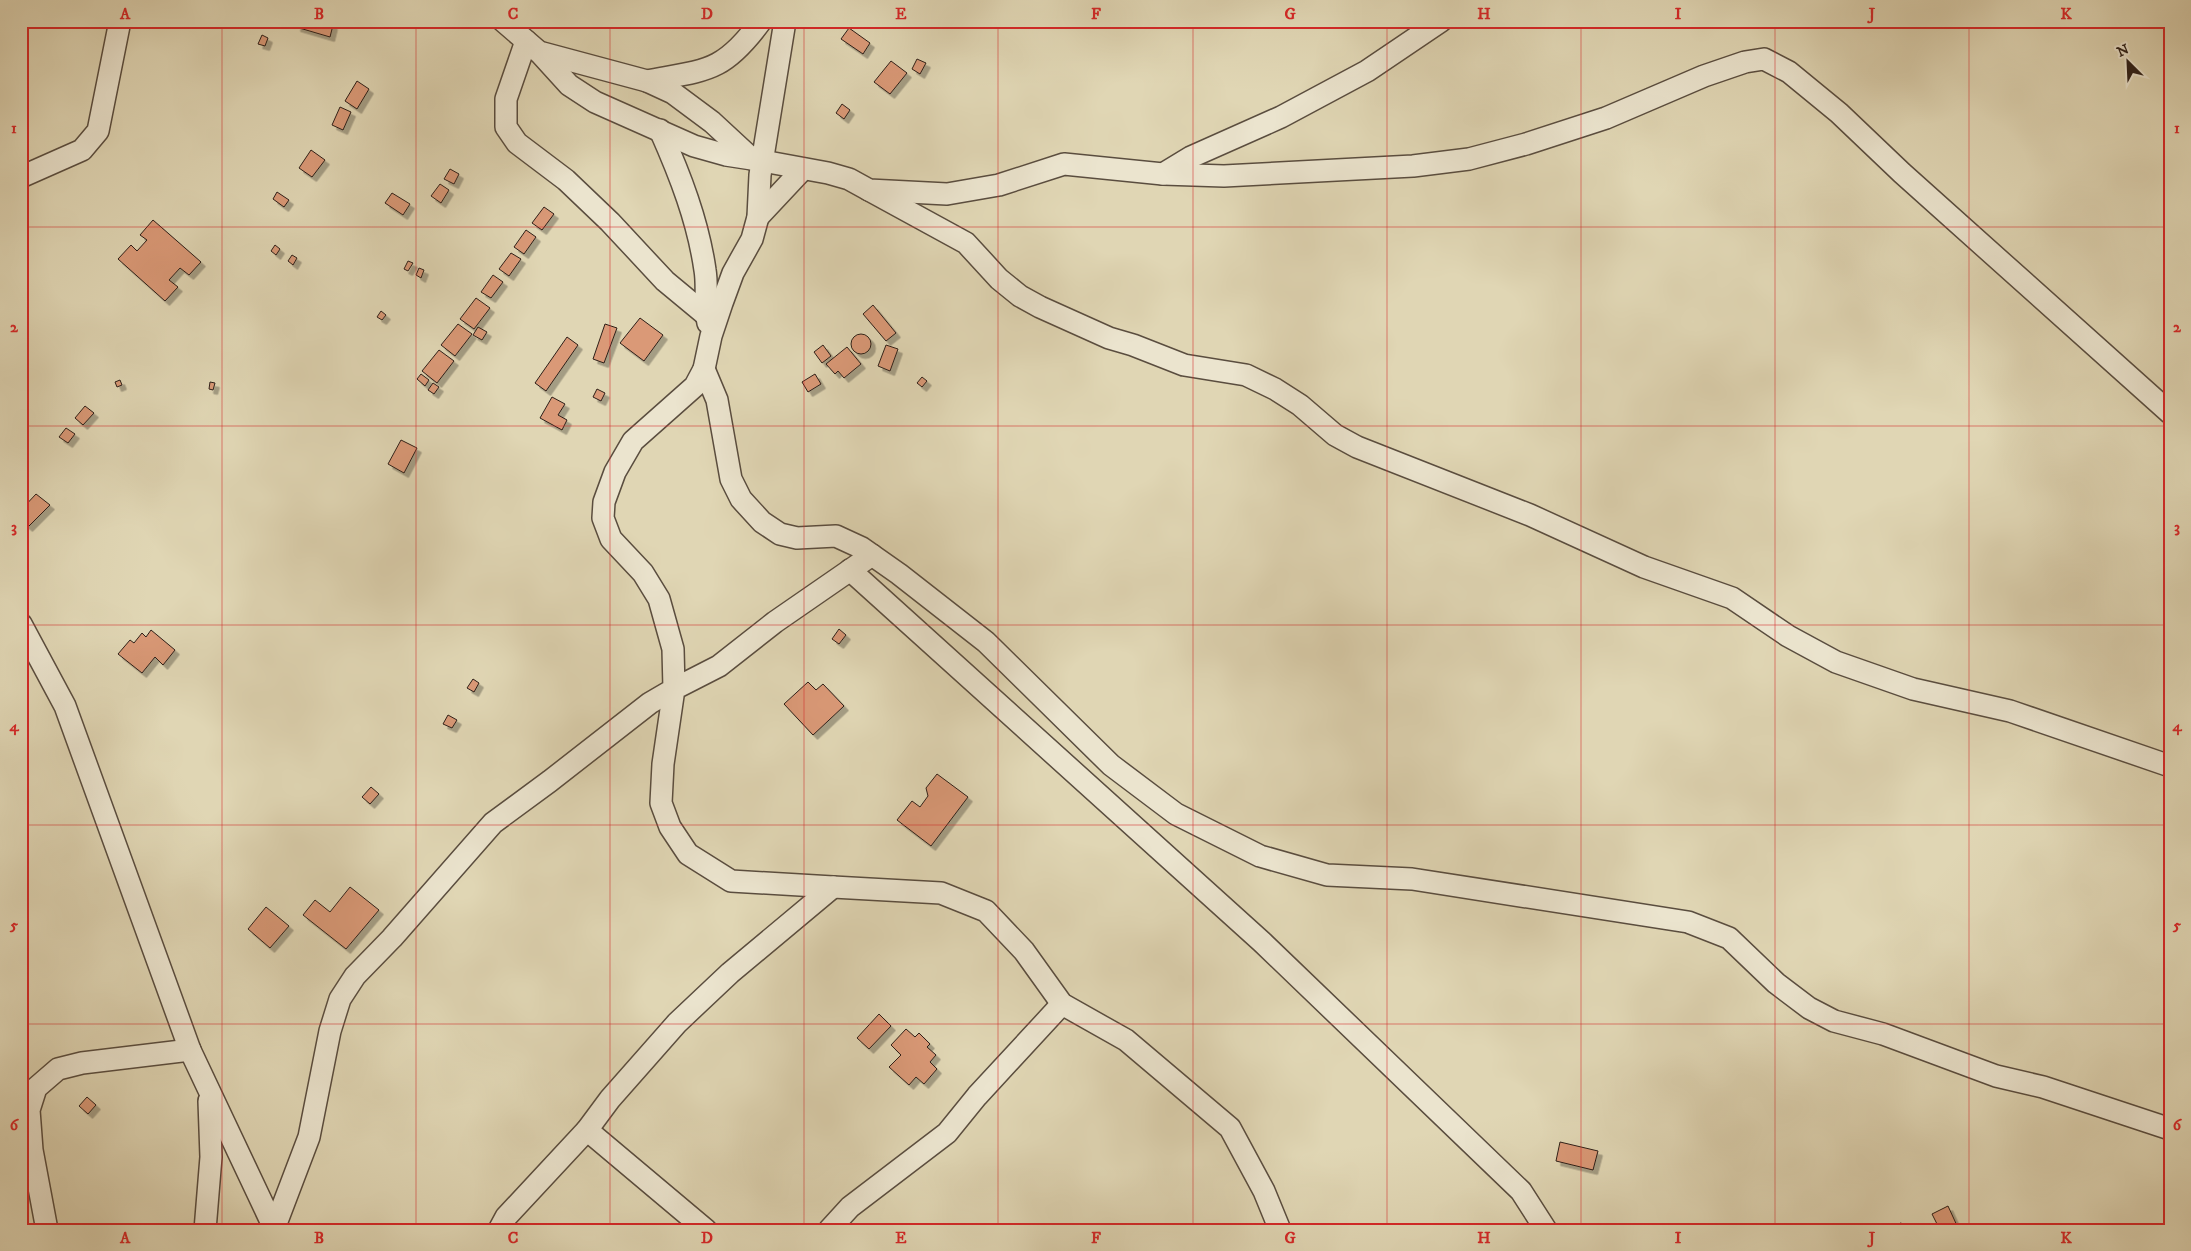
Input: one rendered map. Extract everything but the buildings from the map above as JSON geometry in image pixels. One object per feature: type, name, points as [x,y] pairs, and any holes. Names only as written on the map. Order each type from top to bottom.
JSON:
[{"type":"street","points":[[21,177],[82,150],[98,131],[120,21]]},
{"type":"street","points":[[503,21],[533,46],[569,85],[595,102],[694,146],[726,155],[849,179],[966,243],[999,279],[1020,296],[1109,338],[1133,344],[1184,365],[1246,375],[1275,389],[1300,405],[1335,435],[1357,446],[1530,515],[1644,567],[1732,598],[1788,636],[1836,662],[1913,689],[2010,711],[2170,766]]},
{"type":"street","points":[[647,80],[704,70],[719,64],[732,56],[761,21]]},
{"type":"street","points":[[785,21],[757,160],[758,217],[752,238],[733,273],[711,336],[704,369],[695,386],[634,441],[615,472],[604,502],[603,518],[611,540],[643,573],[659,599],[672,649],[674,689],[663,764],[661,803],[670,828],[688,854],[731,881],[941,893],[986,911],[1024,951],[1062,1004],[1126,1040],[1230,1128],[1264,1191],[1280,1230]]},
{"type":"street","points":[[1162,174],[1191,157],[1281,117],[1367,71],[1441,21]]},
{"type":"street","points":[[533,46],[647,80],[673,93],[712,122],[757,160]]},
{"type":"street","points":[[533,46],[506,99],[506,127],[516,143],[566,180],[610,222],[665,281],[706,314]]},
{"type":"street","points":[[869,190],[946,194],[999,185],[1064,164],[1162,174],[1224,176],[1413,166],[1469,159],[1526,144],[1606,118],[1704,76],[1745,62],[1764,59],[1789,72],[1839,113],[1909,179],[2170,413]]},
{"type":"street","points":[[660,130],[677,167],[692,213],[705,271],[706,314],[711,336]]},
{"type":"street","points":[[758,217],[802,170]]},
{"type":"street","points":[[704,369],[717,400],[731,478],[747,505],[762,522],[780,534],[798,538],[836,536],[862,548],[872,555],[946,609],[986,642],[1111,764],[1151,797],[1188,821],[1260,856],[1326,875],[1412,879],[1688,922],[1729,938],[1776,984],[1809,1008],[1834,1021],[1883,1034],[1996,1076],[2044,1087],[2170,1129]]},
{"type":"street","points":[[274,1229],[309,1137],[330,1031],[340,999],[355,976],[392,938],[493,823],[650,703],[719,666],[775,622],[872,555]]},
{"type":"street","points":[[850,570],[1262,942],[1521,1191],[1546,1230]]},
{"type":"street","points":[[21,624],[65,706],[190,1050],[274,1229]]},
{"type":"street","points":[[499,1230],[506,1217],[586,1130],[610,1099],[677,1023],[737,967],[833,887]]},
{"type":"street","points":[[829,1230],[850,1207],[947,1133],[977,1096],[1062,1004]]},
{"type":"street","points":[[48,1230],[27,1153],[29,1110],[36,1088],[58,1069],[82,1063],[190,1050]]},
{"type":"street","points":[[205,1230],[211,1157],[209,1093]]},
{"type":"street","points":[[586,1130],[706,1230]]}]
